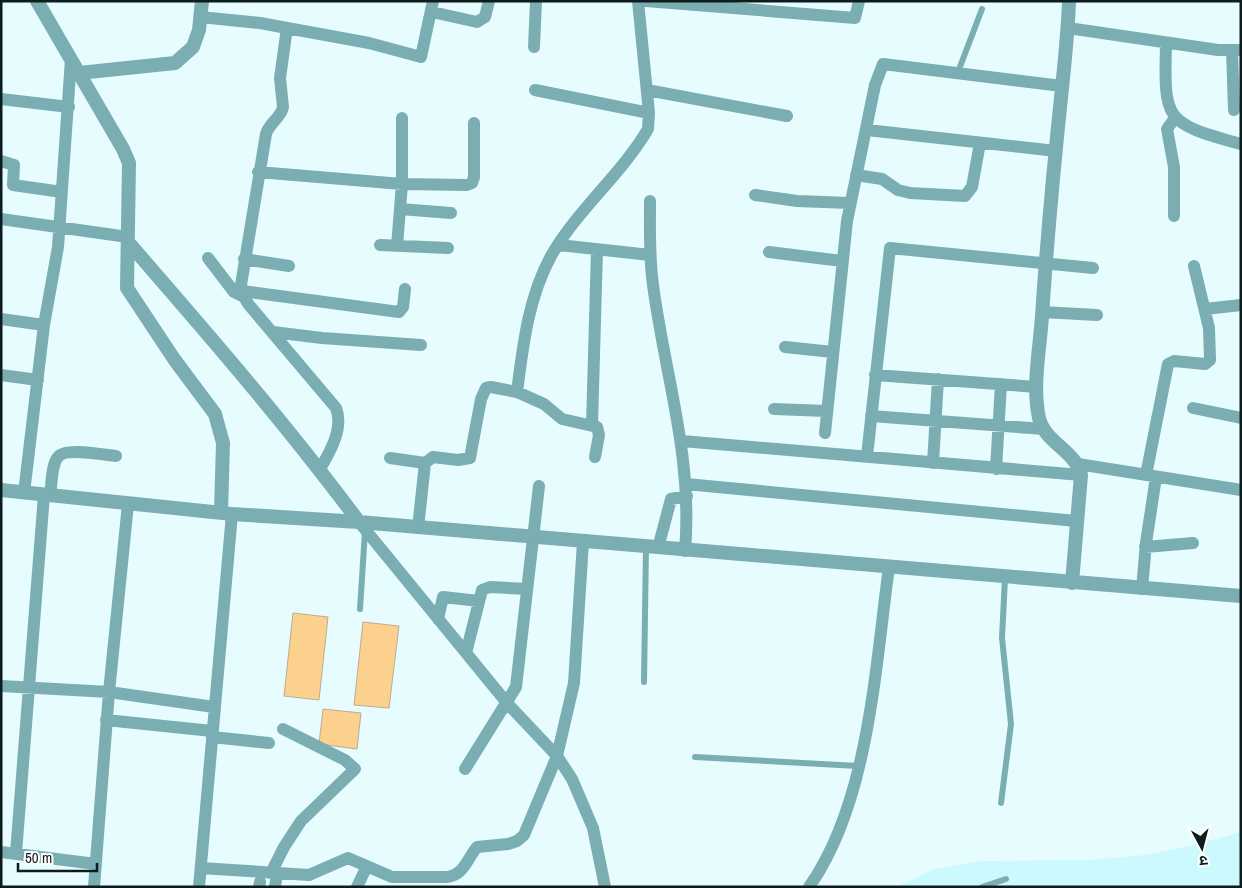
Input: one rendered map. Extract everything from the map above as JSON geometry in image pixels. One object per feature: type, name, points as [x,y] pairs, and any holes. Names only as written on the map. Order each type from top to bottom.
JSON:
[{"type":"street","points":[[37,1],[123,149],[129,163],[126,280],[131,296],[174,359],[210,405],[221,430],[226,513],[214,707],[199,887]]},
{"type":"street","points":[[79,73],[175,63],[193,47],[202,1]]},
{"type":"street","points":[[200,17],[260,23],[369,43],[421,57],[432,7],[477,22],[484,17],[489,1]]},
{"type":"street","points":[[534,46],[536,1]]},
{"type":"street","points":[[517,392],[524,335],[542,276],[559,245],[648,129],[649,113],[638,1]]},
{"type":"street","points":[[646,1],[855,18],[859,1]]},
{"type":"street","points":[[1069,1],[1045,263],[1037,408],[1044,429],[1079,469],[1072,583]]},
{"type":"street","points":[[287,28],[280,78],[282,112],[267,129],[244,258],[243,294],[336,408],[338,415],[333,442],[320,469]]},
{"type":"street","points":[[1068,28],[1166,43],[1236,50],[1234,110]]},
{"type":"street","points":[[1166,43],[1166,97],[1174,118],[1186,126],[1241,144]]},
{"type":"street","points":[[24,493],[44,325],[59,228],[71,59]]},
{"type":"street","points":[[825,432],[842,261],[850,203],[875,85],[882,64],[1062,86]]},
{"type":"street","points":[[535,90],[649,113]]},
{"type":"street","points":[[647,90],[787,116]]},
{"type":"street","points":[[1,98],[69,107]]},
{"type":"street","points":[[397,246],[402,184],[402,118]]},
{"type":"street","points":[[1174,118],[1167,129],[1174,168],[1174,216]]},
{"type":"street","points":[[258,172],[402,184],[449,185],[472,183],[475,167],[474,123]]},
{"type":"street","points":[[866,130],[1056,151]]},
{"type":"street","points":[[856,174],[876,178],[898,190],[910,193],[965,196],[972,188],[980,142]]},
{"type":"street","points":[[1,161],[14,165],[13,184],[62,192]]},
{"type":"street","points":[[755,195],[797,201],[850,203]]},
{"type":"street","points":[[650,201],[650,255],[661,339],[682,441],[687,490],[685,551]]},
{"type":"street","points":[[400,209],[451,213]]},
{"type":"street","points":[[1,219],[128,240],[224,352],[320,469],[362,526],[507,703],[556,756],[572,779],[593,828],[605,887]]},
{"type":"street","points":[[380,245],[448,248]]},
{"type":"street","points":[[559,245],[650,255]]},
{"type":"street","points":[[867,456],[890,248],[1092,268]]},
{"type":"street","points":[[592,425],[597,250]]},
{"type":"street","points":[[769,252],[842,261]]},
{"type":"street","points":[[208,258],[234,292],[243,294],[399,312],[403,307],[405,289]]},
{"type":"street","points":[[244,258],[289,266]]},
{"type":"street","points":[[1142,589],[1151,476],[1168,364],[1174,361],[1204,364],[1210,360],[1209,328],[1194,266]]},
{"type":"street","points":[[1205,309],[1241,304]]},
{"type":"street","points":[[1042,312],[1097,315]]},
{"type":"street","points":[[1,319],[44,325]]},
{"type":"street","points":[[273,332],[322,338],[421,345]]},
{"type":"street","points":[[785,347],[833,352]]},
{"type":"street","points":[[875,374],[1037,387]]},
{"type":"street","points":[[1,375],[38,380]]},
{"type":"street","points":[[934,463],[938,379]]},
{"type":"street","points":[[996,468],[1001,384]]},
{"type":"street","points":[[418,528],[425,463],[428,459],[433,458],[458,460],[470,458],[483,391],[491,387],[517,392],[544,404],[562,419],[592,425],[599,430],[595,456]]},
{"type":"street","points":[[1193,408],[1241,418]]},
{"type":"street","points":[[774,409],[827,411]]},
{"type":"street","points":[[871,416],[1044,429]]},
{"type":"street","points":[[682,441],[996,468],[1079,469],[1151,476],[1241,490]]},
{"type":"street","points":[[16,853],[47,495],[55,464],[62,454],[71,452],[116,456]]},
{"type":"street","points":[[390,458],[425,463]]},
{"type":"street","points":[[465,769],[516,687],[539,486]]},
{"type":"street","points":[[1,490],[362,526],[418,528],[1241,596]]},
{"type":"street","points":[[652,548],[671,499],[687,490],[1076,521]]},
{"type":"street","points":[[94,887],[106,720],[128,504]]},
{"type":"street","points":[[201,868],[308,875],[348,858],[392,877],[454,876],[461,872],[477,847],[517,841],[528,828],[556,756],[574,683],[583,542]]},
{"type":"street","points":[[1145,547],[1193,543]]},
{"type":"street","points":[[809,887],[836,839],[858,766],[867,729],[889,567]]},
{"type":"street","points":[[466,653],[480,601],[486,587],[527,588]]},
{"type":"street","points":[[438,619],[443,598],[480,601]]},
{"type":"street","points":[[1,686],[109,692],[214,707]]},
{"type":"street","points":[[106,720],[212,734],[269,744]]},
{"type":"street","points":[[274,887],[274,873],[284,846],[301,821],[355,769],[345,760],[283,729]]},
{"type":"street","points":[[1,852],[96,864]]},
{"type":"street","points":[[357,887],[367,866]]},
{"type":"lane","points":[[958,72],[982,9]]},
{"type":"lane","points":[[360,609],[362,526]]},
{"type":"lane","points":[[644,682],[652,548]]},
{"type":"lane","points":[[1001,803],[1011,724],[1002,638],[1006,578]]},
{"type":"lane","points":[[695,757],[858,766]]},
{"type":"lane","points":[[982,887],[1006,879]]},
{"type":"shaded area","points":[[1241,832],[1241,887],[896,887],[935,869],[980,861],[1088,860],[1145,855],[1190,846]]},
{"type":"building","points":[[293,613],[328,617],[319,700],[284,696]]},
{"type":"building","points":[[363,622],[399,626],[389,708],[354,705]]},
{"type":"building","points":[[323,709],[361,713],[357,749],[319,744]]}]
